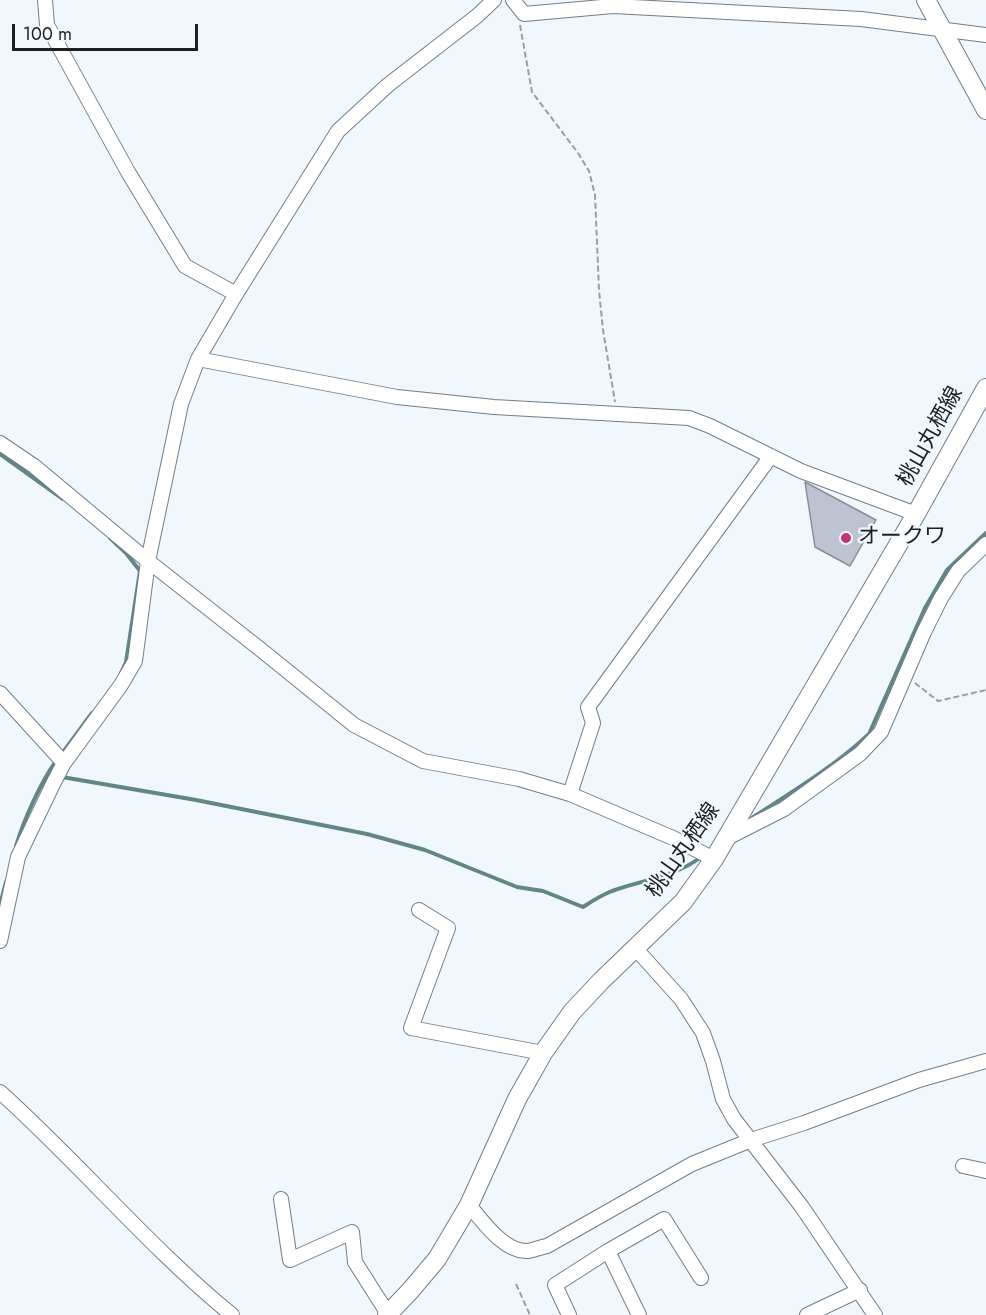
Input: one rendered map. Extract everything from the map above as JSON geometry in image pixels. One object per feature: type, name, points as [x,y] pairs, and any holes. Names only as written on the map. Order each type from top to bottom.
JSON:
[{"type":"main road","points":[[926,0],[986,110]]},
{"type":"main road","name":"桃山丸栖線","points":[[388,1315],[437,1259],[469,1205],[517,1099],[543,1053],[572,1012],[682,902],[714,858],[916,514],[986,388]]},
{"type":"street","points":[[45,0],[47,25],[128,172],[185,266],[236,294]]},
{"type":"street","points":[[0,941],[18,857],[64,763],[121,685],[135,660],[148,561],[181,404],[198,359],[338,131],[388,85],[477,16],[494,0]]},
{"type":"street","points":[[513,0],[524,14],[613,6],[861,19],[986,35]]},
{"type":"street","points":[[198,359],[397,397],[494,407],[689,417],[801,471],[916,514]]},
{"type":"street","points":[[0,442],[34,466],[148,561],[354,725],[423,761],[519,779],[570,794],[714,858]]},
{"type":"street","points":[[570,794],[593,723],[588,706],[771,456]]},
{"type":"street","points":[[725,839],[784,809],[860,754],[881,732],[941,598],[958,571],[986,544]]},
{"type":"street","points":[[0,693],[64,763]]},
{"type":"street","points":[[419,910],[448,928],[411,1028],[543,1053]]},
{"type":"street","points":[[636,949],[681,999],[703,1033],[723,1099],[734,1119],[802,1207],[875,1315]]},
{"type":"street","points":[[469,1205],[506,1245],[527,1251],[547,1246],[692,1164],[919,1080],[986,1061]]},
{"type":"street","points":[[0,1092],[148,1239],[228,1314]]},
{"type":"street","points":[[963,1166],[986,1171]]},
{"type":"street","points":[[281,1199],[290,1260],[352,1232],[355,1262],[388,1315]]},
{"type":"street","points":[[569,1315],[555,1285],[608,1251],[664,1220],[701,1278]]},
{"type":"street","points":[[608,1251],[639,1315]]},
{"type":"street","points":[[807,1315],[860,1290]]},
{"type":"path","points":[[524,14],[520,23],[532,92],[578,153],[589,171],[595,195],[603,330],[617,414]]},
{"type":"path","points":[[906,676],[939,700],[986,690]]},
{"type":"path","points":[[516,1284],[530,1315]]},
{"type":"building","points":[[805,482],[876,520],[850,566],[815,547]]},
{"type":"waterway","points":[[0,454],[63,499]]},
{"type":"waterway","points":[[752,818],[827,768],[869,734],[925,608],[947,570],[986,533]]},
{"type":"waterway","points":[[110,538],[140,571],[126,662],[121,673]]},
{"type":"waterway","points":[[61,755],[92,713]]},
{"type":"waterway","points":[[16,846],[33,802],[56,761]]},
{"type":"waterway","points":[[62,777],[196,800],[367,834],[425,850],[517,887],[543,891],[583,907],[612,891],[669,874],[701,857]]},
{"type":"waterway","points":[[0,905],[6,882]]},
{"type":"place","name":"オークワ","points":[[846,538]]}]
